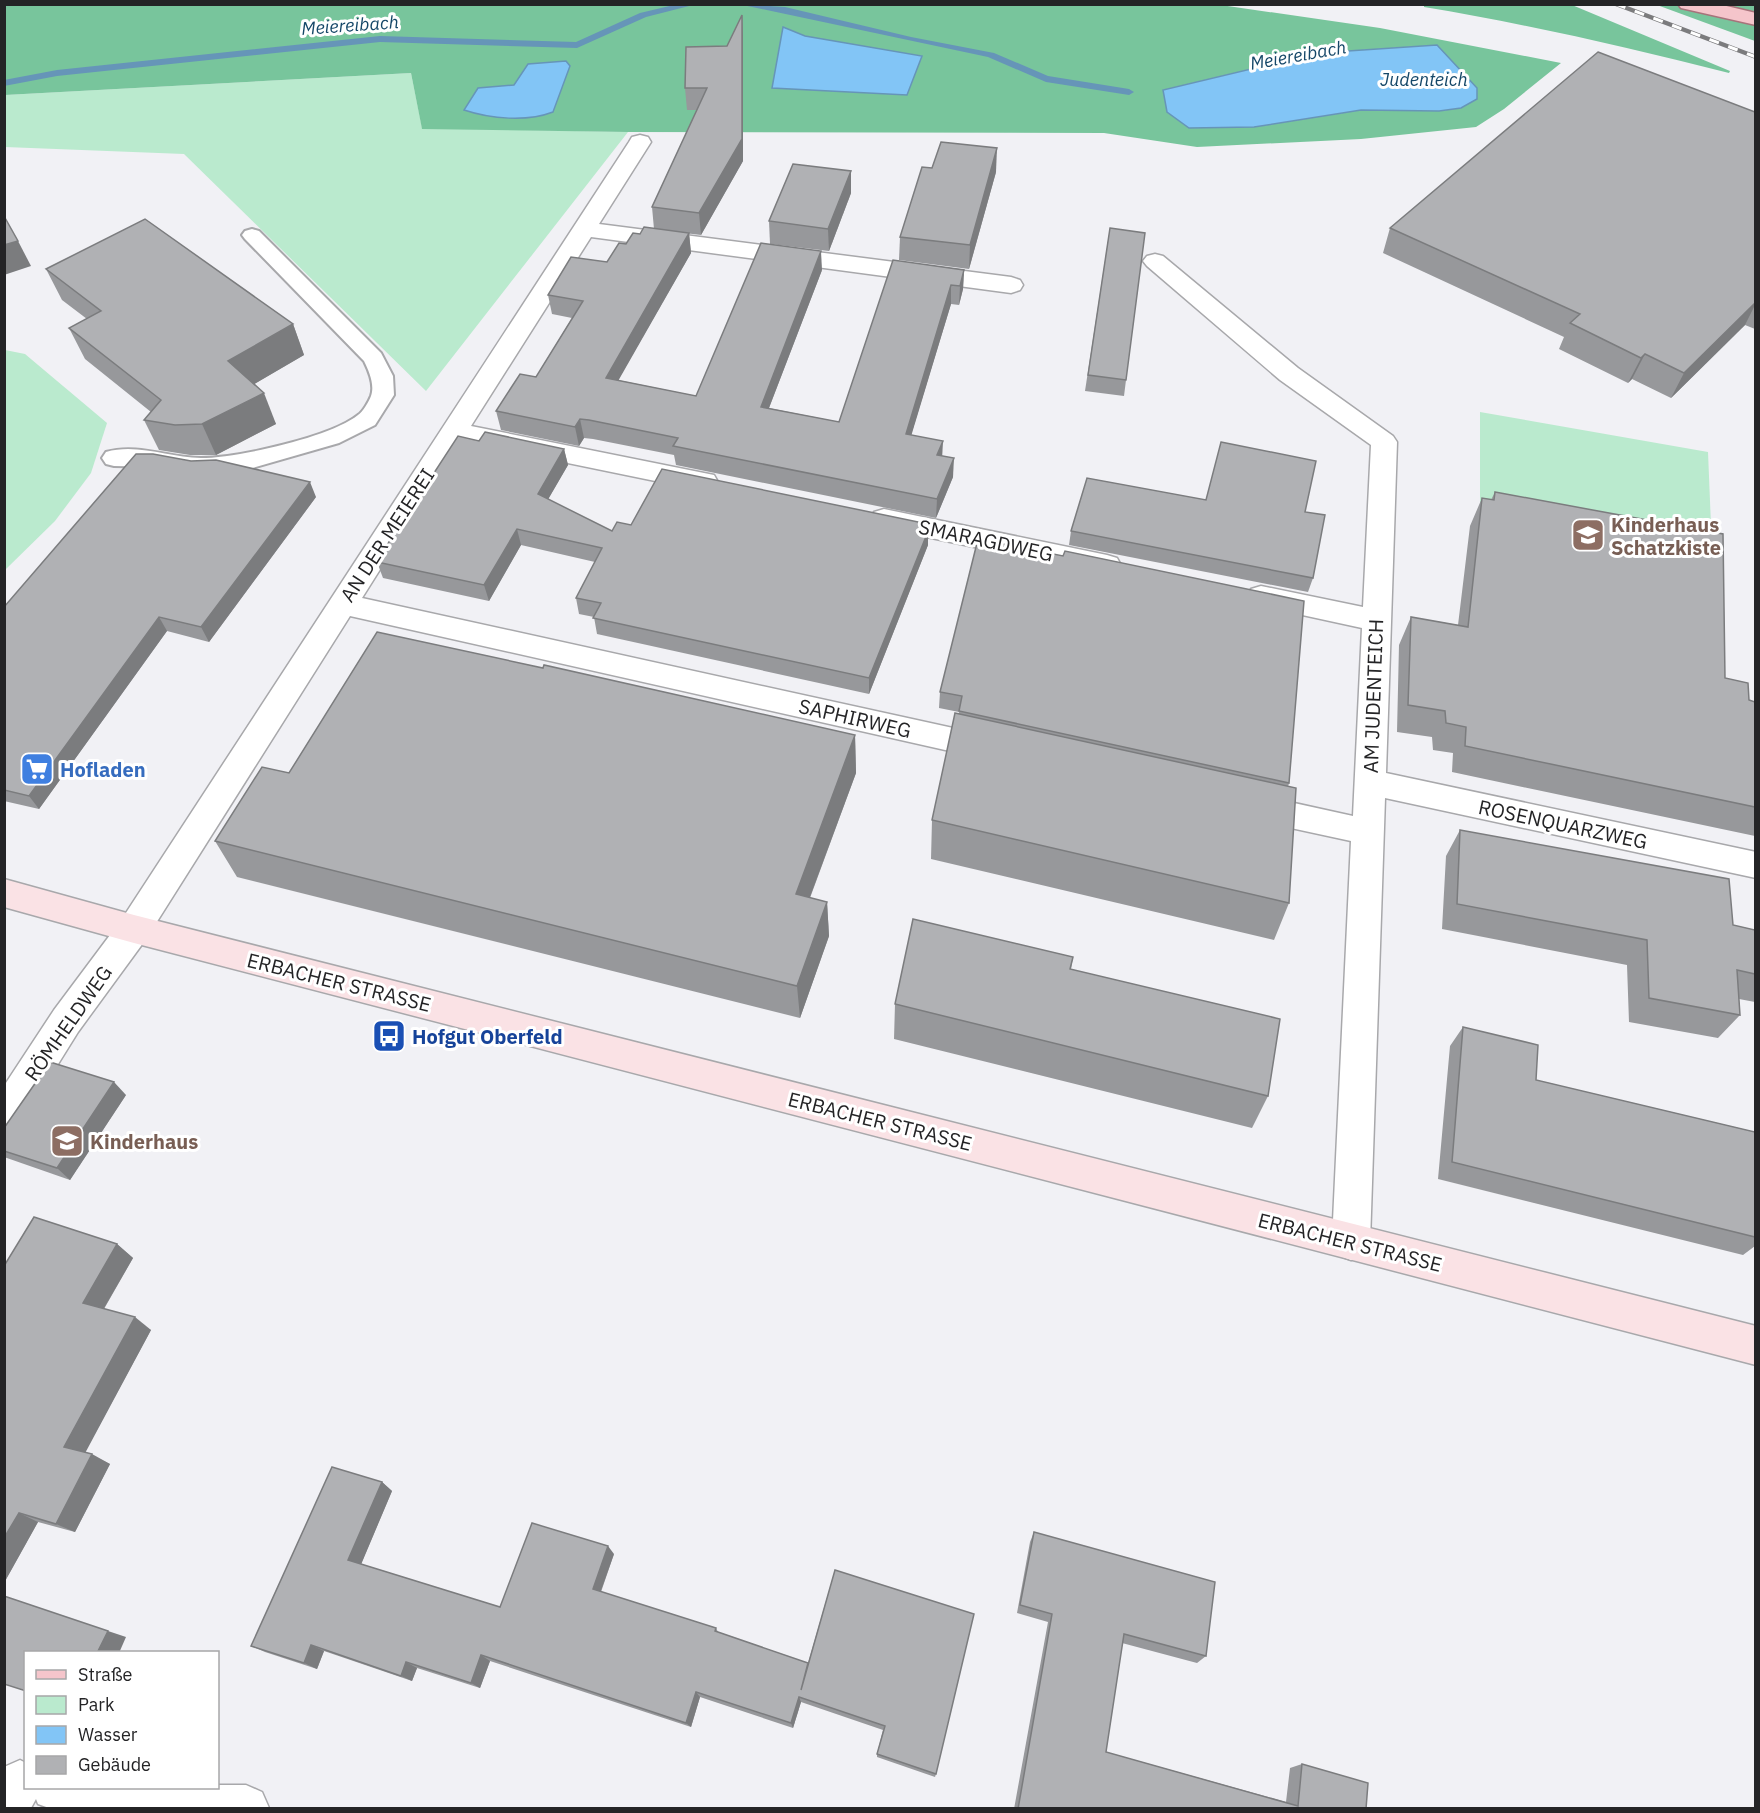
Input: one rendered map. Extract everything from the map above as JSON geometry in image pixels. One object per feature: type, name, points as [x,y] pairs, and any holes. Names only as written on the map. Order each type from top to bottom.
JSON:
[{"type":"main road","points":[[1688,4],[1755,19]]},
{"type":"street","name":"AN DER MEIEREI","points":[[134,929],[640,142]]},
{"type":"street","points":[[584,229],[1011,285]]},
{"type":"street","name":"AM JUDENTEICH","points":[[1155,261],[1289,374],[1384,442],[1351,1242]]},
{"type":"street","points":[[454,431],[735,489]]},
{"type":"street","name":"SMARAGDWEG","points":[[863,515],[1132,570]]},
{"type":"street","points":[[1237,591],[1376,620]]},
{"type":"street","name":"SAPHIRWEG","points":[[342,604],[1018,754]]},
{"type":"street","name":"ROSENQUARZWEG","points":[[1370,782],[1755,865]]},
{"type":"street","points":[[1228,801],[1368,832]]},
{"type":"street","name":"ERBACHER STRASSE","points":[[4,893],[134,929],[1755,1346]]},
{"type":"street","name":"RÖMHELDWEG","points":[[4,1118],[66,1021],[134,929]]},
{"type":"street","points":[[31,1789],[195,1807],[246,1809]]},
{"type":"lane","points":[[114,458],[161,459],[199,466],[242,463],[331,438],[367,420],[383,395],[382,376],[373,358],[252,235]]},
{"type":"green space","points":[[5,4],[1214,4],[1380,28],[1561,63],[1504,109],[1476,127],[1361,139],[1197,147],[1104,133],[422,129],[411,73],[5,95]],"holes":[[[1437,45],[1461,108],[1439,111],[1361,110],[1254,127],[1163,90],[1318,53]]]},
{"type":"green space","points":[[1424,5],[1572,5],[1730,71],[1729,73],[1577,37],[1424,7]]},
{"type":"green space","points":[[1657,5],[1755,5],[1755,41]]},
{"type":"green space","points":[[411,73],[422,128],[628,132],[426,391],[184,154],[5,147],[5,95]]},
{"type":"green space","points":[[5,350],[25,354],[107,423],[91,473],[55,521],[5,570]]},
{"type":"green space","points":[[1480,412],[1708,452],[1712,550],[1480,508]]},
{"type":"water","points":[[783,27],[805,36],[922,56],[907,95],[772,88]]},
{"type":"water","name":"Judenteich","points":[[1437,45],[1477,88],[1477,99],[1461,108],[1439,111],[1361,110],[1254,127],[1189,128],[1167,112],[1163,90],[1318,53]]},
{"type":"water","points":[[566,61],[570,66],[553,112],[532,117],[509,118],[486,116],[464,110],[478,88],[514,85],[528,64]]},
{"type":"building","points":[[742,15],[742,139],[699,213],[652,207],[707,88],[685,88],[686,47],[727,46]]},
{"type":"building","points":[[1598,52],[1755,112],[1755,303],[1684,373],[1645,354],[1641,358],[1570,323],[1580,314],[1390,228]]},
{"type":"building","points":[[941,142],[997,148],[970,245],[900,237],[922,167],[932,168]]},
{"type":"building","points":[[793,164],[851,171],[828,229],[769,221]]},
{"type":"building","points":[[4,216],[18,241],[4,245]]},
{"type":"building","points":[[145,219],[293,324],[228,361],[264,393],[202,424],[175,425],[144,420],[161,400],[69,328],[101,311],[46,269]]},
{"type":"building","points":[[644,227],[689,233],[606,378],[696,396],[761,243],[821,251],[761,407],[839,422],[893,260],[964,270],[960,286],[951,285],[906,434],[943,441],[937,455],[954,458],[937,499],[673,446],[678,438],[589,420],[580,419],[575,427],[496,411],[520,374],[536,377],[583,301],[548,295],[571,257],[607,262],[619,243],[626,244],[633,233],[640,234]]},
{"type":"building","points":[[1110,228],[1145,233],[1126,380],[1088,375]]},
{"type":"building","points":[[485,432],[564,449],[538,494],[612,531],[617,522],[631,525],[662,469],[928,524],[926,528],[929,529],[869,678],[593,618],[601,603],[576,598],[602,548],[517,529],[484,585],[377,562],[417,495],[419,496],[458,436],[479,441]]},
{"type":"building","points":[[1221,442],[1316,461],[1305,512],[1325,515],[1313,578],[1071,531],[1087,478],[1206,500]]},
{"type":"building","points":[[136,454],[153,454],[191,461],[216,460],[310,482],[201,627],[159,617],[29,796],[4,790],[4,607]]},
{"type":"building","points":[[1495,492],[1723,534],[1725,678],[1748,683],[1749,700],[1755,702],[1755,807],[1465,746],[1466,727],[1446,723],[1445,711],[1408,705],[1411,617],[1468,627],[1482,498],[1494,500]]},
{"type":"building","points":[[978,539],[1063,556],[1065,551],[1304,601],[1289,783],[959,711],[962,696],[940,692]]},
{"type":"building","points":[[377,632],[543,668],[544,665],[855,735],[796,894],[827,902],[797,986],[215,841],[262,767],[289,773]]},
{"type":"building","points":[[955,713],[1296,788],[1289,903],[932,820]]},
{"type":"building","points":[[1460,830],[1729,879],[1733,925],[1755,930],[1755,974],[1737,970],[1740,1015],[1649,998],[1647,940],[1457,904]]},
{"type":"building","points":[[913,919],[1073,957],[1070,969],[1280,1019],[1268,1096],[895,1004]]},
{"type":"building","points":[[1463,1027],[1538,1045],[1536,1080],[1755,1132],[1755,1237],[1452,1162]]},
{"type":"building","points":[[50,1062],[114,1082],[57,1168],[4,1151],[4,1128]]},
{"type":"building","points":[[34,1217],[117,1244],[83,1303],[135,1317],[64,1447],[92,1454],[56,1524],[19,1513],[4,1538],[4,1266]]},
{"type":"building","points":[[332,1467],[382,1482],[348,1560],[500,1607],[532,1523],[608,1546],[593,1589],[716,1628],[715,1631],[808,1663],[801,1690],[835,1570],[974,1614],[936,1774],[877,1754],[885,1726],[799,1697],[791,1723],[696,1692],[686,1723],[481,1655],[471,1683],[406,1662],[401,1676],[311,1645],[304,1663],[251,1646]]},
{"type":"building","points":[[1034,1532],[1215,1582],[1206,1656],[1124,1634],[1106,1752],[1298,1806],[1302,1764],[1368,1783],[1366,1809],[1018,1809],[1052,1614],[1020,1605]]},
{"type":"building","points":[[4,1596],[108,1631],[98,1651],[24,1651],[24,1690],[4,1684]]},
{"type":"waterway","name":"Meiereibach","points":[[4,83],[57,73],[380,39],[577,45],[643,15],[693,4]]},
{"type":"waterway","name":"Meiereibach","points":[[742,4],[785,10],[911,40],[991,55],[1046,79],[1129,92]]},
{"type":"railway","points":[[1616,4],[1756,57]]},
{"type":"place","name":"Kinderhaus Schatzkiste","points":[[1588,535]]},
{"type":"place","name":"Hofladen","points":[[37,769]]},
{"type":"place","name":"Hofgut Oberfeld","points":[[389,1036]]},
{"type":"place","name":"Kinderhaus","points":[[67,1141]]}]
